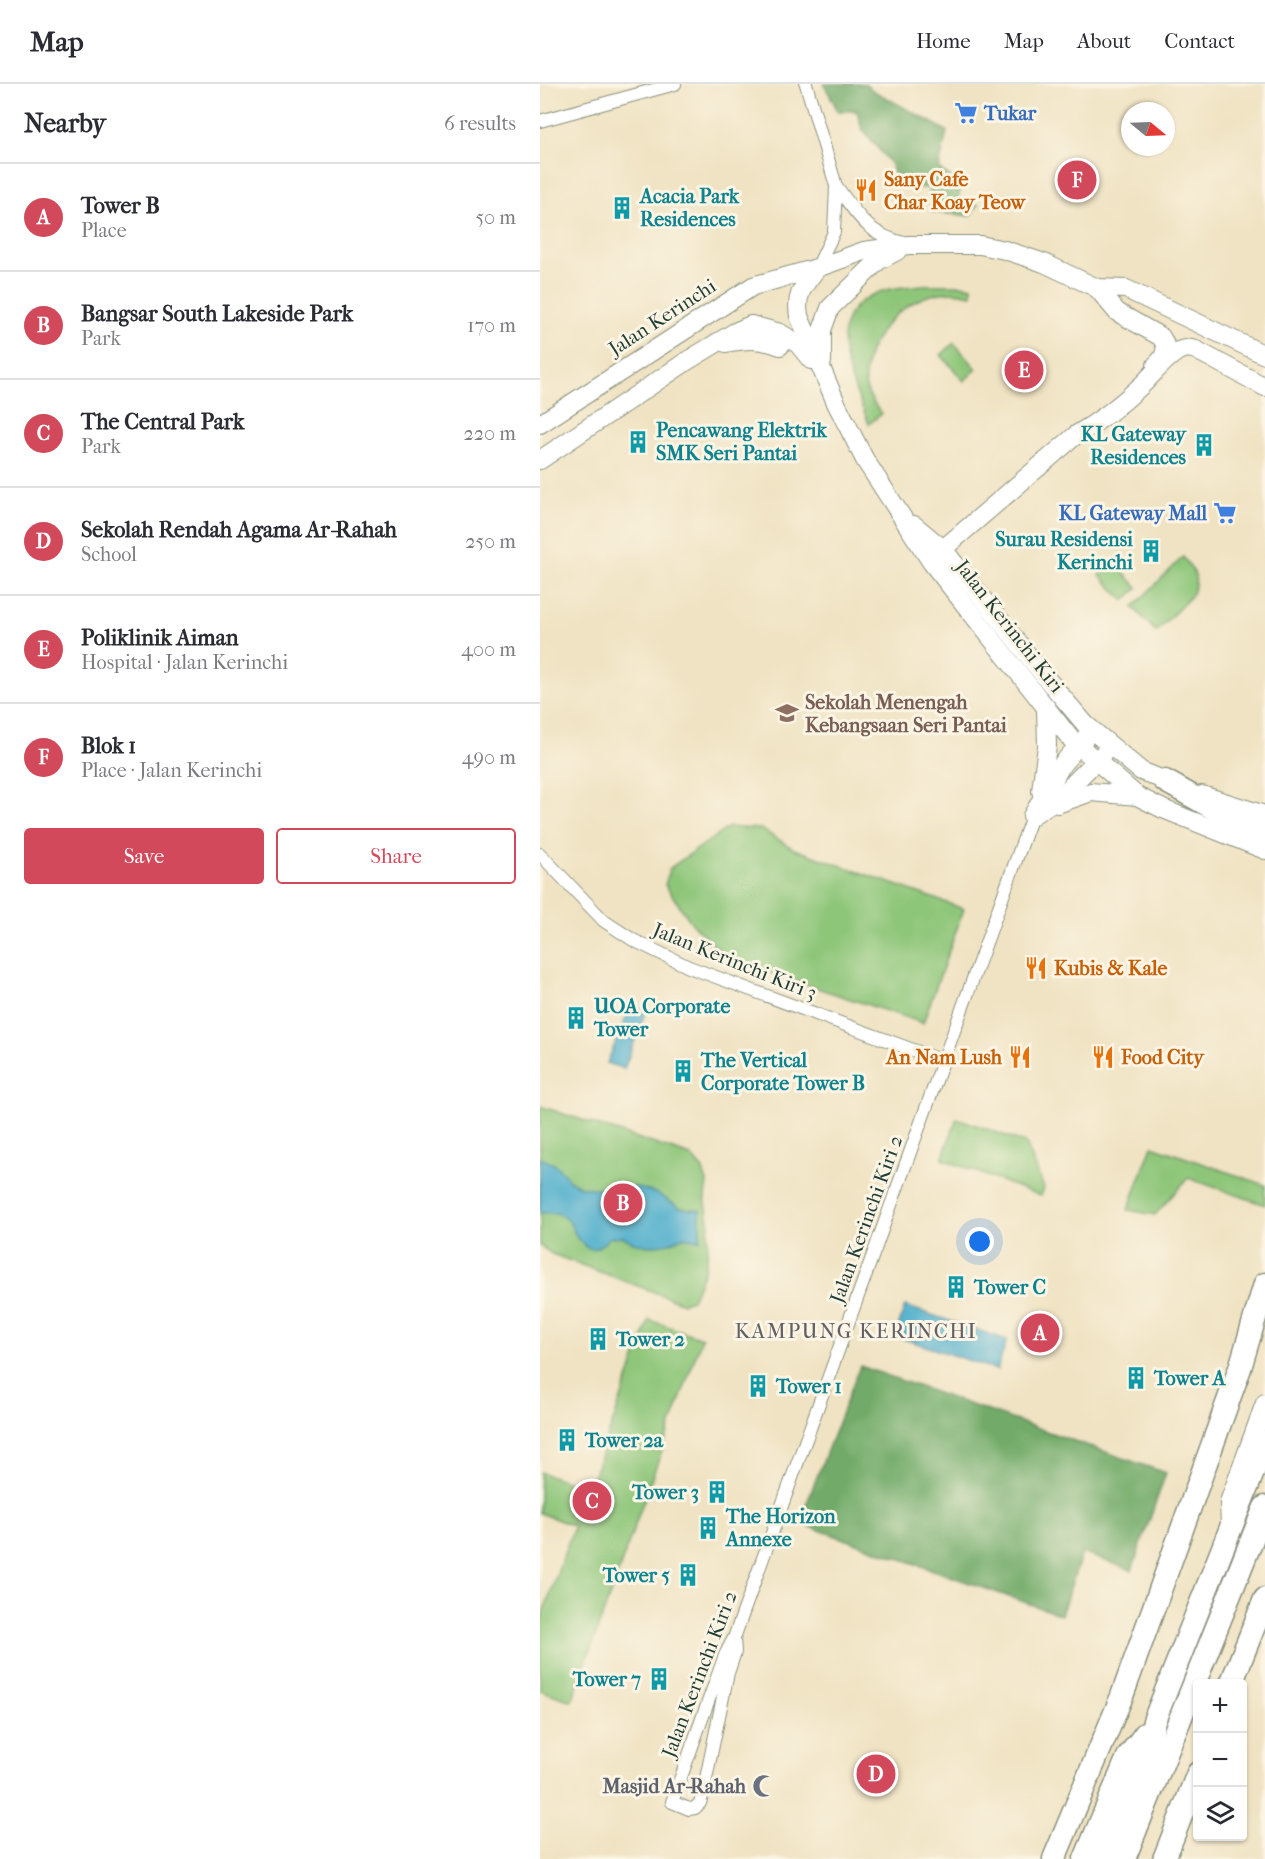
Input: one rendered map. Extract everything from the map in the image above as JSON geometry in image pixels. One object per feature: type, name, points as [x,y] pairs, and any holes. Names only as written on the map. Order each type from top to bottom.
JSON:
[{"type":"highway","points":[[1165,781],[1236,821],[1265,832]]},
{"type":"highway","points":[[1240,1368],[1265,1284]]},
{"type":"highway","points":[[1054,1859],[1122,1696],[1265,1302]]},
{"type":"highway","points":[[1103,1859],[1140,1769],[1155,1721],[1265,1442]]},
{"type":"highway","points":[[1124,1859],[1265,1507]]},
{"type":"highway","points":[[1233,1679],[1265,1599]]},
{"type":"highway","points":[[1103,1859],[1176,1697],[1208,1646]]},
{"type":"highway","points":[[1085,1859],[1128,1757],[1155,1721]]},
{"type":"highway","points":[[1164,1859],[1193,1783]]},
{"type":"main road","name":"Jalan Kerinchi","points":[[823,372],[821,352],[825,323],[830,308],[878,261],[909,244]]},
{"type":"main road","name":"Jalan Kerinchi","points":[[540,424],[753,286],[817,268],[864,251],[909,244],[971,244],[1005,250],[1044,263],[1097,288],[1126,289],[1265,355]]},
{"type":"main road","name":"Jalan Kerinchi Kiri","points":[[817,268],[799,295],[799,316],[865,460],[932,563],[1077,746],[1137,796]]},
{"type":"main road","name":"Jalan Kerinchi","points":[[1076,435],[1140,382],[1163,359],[1166,351],[1165,341],[1161,337],[1118,312],[1097,288]]},
{"type":"main road","points":[[540,460],[710,347],[742,340],[763,340],[785,348],[823,372]]},
{"type":"main road","points":[[943,549],[1076,435],[1089,428],[1138,389],[1174,354],[1188,347],[1265,387]]},
{"type":"main road","name":"Jalan Kerinchi Kiri","points":[[899,512],[943,549],[1064,700],[1110,746],[1141,771],[1265,815]]},
{"type":"main road","points":[[1039,809],[1047,746],[1046,707]]},
{"type":"main road","points":[[1039,809],[1063,763],[1092,730]]},
{"type":"main road","points":[[1039,809],[1060,797],[1110,746]]},
{"type":"main road","points":[[1039,809],[1091,792],[1137,796],[1163,810],[1265,850]]},
{"type":"main road","points":[[1230,1531],[1229,1502],[1265,1403]]},
{"type":"street","points":[[540,121],[675,84]]},
{"type":"street","points":[[806,84],[836,186],[834,232],[817,268]]},
{"type":"street","points":[[836,186],[868,227],[891,240],[909,244]]},
{"type":"street","name":"Jalan Kerinchi Kiri 2","points":[[734,1638],[735,1652],[728,1673],[704,1793],[700,1803],[695,1808],[689,1809],[672,1802],[725,1655],[734,1638],[943,1061],[1039,809]]},
{"type":"street","name":"Jalan Kerinchi Kiri 3","points":[[540,854],[604,921],[633,940],[689,968],[943,1061]]},
{"type":"green space","points":[[824,84],[866,84],[872,90],[947,131],[939,169],[962,184],[958,199],[978,205],[970,216],[932,212],[929,188],[900,187],[890,163],[862,129],[857,111],[838,111]]},
{"type":"green space","points":[[923,285],[972,287],[972,295],[949,292],[918,300],[892,319],[881,332],[867,361],[865,382],[881,414],[869,424],[848,370],[844,352],[843,334],[848,318],[858,304],[877,293],[894,288]]},
{"type":"green space","points":[[954,343],[977,369],[964,381],[941,355]]},
{"type":"green space","points":[[1183,557],[1195,575],[1194,589],[1191,596],[1156,632],[1133,607]]},
{"type":"green space","points":[[1113,562],[1138,588],[1124,601],[1100,575]]},
{"type":"green space","points":[[729,827],[761,829],[794,849],[964,909],[923,1023],[729,959],[693,925],[665,885],[670,868]]},
{"type":"green space","points":[[540,1106],[691,1156],[702,1168],[707,1182],[705,1197],[709,1221],[707,1259],[692,1300],[683,1303],[552,1254],[540,1246]]},
{"type":"green space","points":[[957,1118],[1026,1143],[1044,1188],[1041,1196],[942,1159]]},
{"type":"green space","points":[[1152,1146],[1265,1185],[1265,1205],[1188,1178],[1155,1215],[1128,1210]]},
{"type":"green space","points":[[649,1320],[702,1338],[572,1701],[540,1690],[540,1622],[574,1526],[540,1513],[540,1472],[589,1489]]},
{"type":"green space","points":[[860,1366],[1166,1473],[1132,1570],[1082,1553],[1061,1615],[799,1523]]},
{"type":"water","points":[[631,1005],[646,1011],[624,1069],[607,1063]]},
{"type":"water","points":[[540,1158],[554,1164],[569,1180],[581,1187],[611,1190],[636,1187],[658,1194],[680,1208],[700,1210],[700,1240],[682,1237],[670,1243],[648,1246],[621,1236],[609,1238],[594,1249],[587,1248],[577,1238],[569,1221],[557,1213],[540,1213]]},
{"type":"water","points":[[905,1306],[1007,1340],[997,1370],[895,1336]]},
{"type":"place","name":"Tukar","points":[[966,113]]},
{"type":"place","name":"Blok 1","points":[[1077,180]]},
{"type":"place","name":"Sany Cafe Char Koay Teow","points":[[866,190]]},
{"type":"place","name":"Acacia Park Residences","points":[[622,208]]},
{"type":"place","name":"Poliklinik Aiman","points":[[1024,370]]},
{"type":"place","name":"Pencawang Elektrik SMK Seri Pantai","points":[[638,442]]},
{"type":"place","name":"KL Gateway Residences","points":[[1204,445]]},
{"type":"place","name":"KL Gateway Mall","points":[[1225,513]]},
{"type":"place","name":"Surau Residensi Kerinchi","points":[[1151,551]]},
{"type":"place","name":"Sekolah Menengah Kebangsaan Seri Pantai","points":[[787,713]]},
{"type":"place","name":"Kubis & Kale","points":[[1036,968]]},
{"type":"place","name":"UOA Corporate Tower","points":[[576,1018]]},
{"type":"place","name":"An Nam Lush","points":[[1020,1057]]},
{"type":"place","name":"Food City","points":[[1103,1057]]},
{"type":"place","name":"The Vertical Corporate Tower B","points":[[683,1071]]},
{"type":"place","name":"Bangsar South Lakeside Park","points":[[623,1203]]},
{"type":"place","name":"Tower C","points":[[956,1287]]},
{"type":"place","name":"Tower B","points":[[1040,1333]]},
{"type":"place","name":"Tower 2","points":[[598,1339]]},
{"type":"place","name":"Tower A","points":[[1136,1378]]},
{"type":"place","name":"Tower 1","points":[[758,1386]]},
{"type":"place","name":"Tower 2a","points":[[567,1440]]},
{"type":"place","name":"Tower 3","points":[[717,1492]]},
{"type":"place","name":"The Central Park","points":[[592,1501]]},
{"type":"place","name":"The Horizon Annexe","points":[[708,1528]]},
{"type":"place","name":"Tower 5","points":[[688,1575]]},
{"type":"place","name":"Tower 7","points":[[659,1679]]},
{"type":"place","name":"Sekolah Rendah Agama Ar-Rahah","points":[[876,1774]]},
{"type":"place","name":"Masjid Ar-Rahah","points":[[764,1786]]},
{"type":"district","name":"KAMPUNG KERINCHI","points":[[856,1331]]}]
